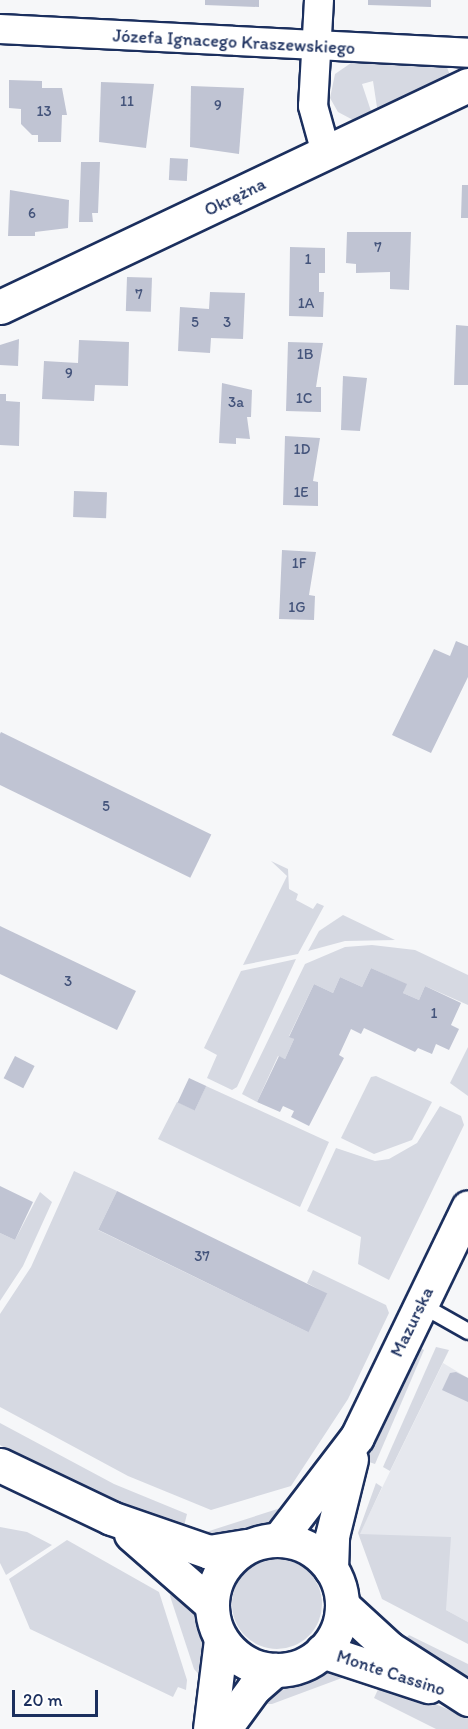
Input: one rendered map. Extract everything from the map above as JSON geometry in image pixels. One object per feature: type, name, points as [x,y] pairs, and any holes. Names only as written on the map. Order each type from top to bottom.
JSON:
[{"type":"street","points":[[319,0],[313,106],[326,153]]},
{"type":"street","name":"Józefa Ignacego Kraszewskiego","points":[[0,29],[468,53]]},
{"type":"street","name":"Okrężna","points":[[0,307],[468,85]]},
{"type":"street","name":"Mazurska","points":[[331,1569],[332,1536],[357,1437],[468,1207]]},
{"type":"street","name":"Mazurska","points":[[279,1539],[357,1437]]},
{"type":"street","points":[[0,1465],[111,1518],[209,1552],[279,1539],[309,1547],[331,1569],[342,1605],[336,1630],[322,1651],[293,1668],[275,1670],[245,1662],[221,1640]]},
{"type":"street","points":[[111,1518],[211,1604]]},
{"type":"street","points":[[210,1729],[221,1640],[211,1604],[221,1570],[248,1546]]},
{"type":"street","name":"Monte Cassino","points":[[342,1605],[389,1648],[464,1697]]},
{"type":"street","name":"Monte Cassino","points":[[322,1651],[464,1697]]},
{"type":"street","points":[[224,1729],[254,1688],[275,1670]]},
{"type":"lane","points":[[420,1304],[468,1331]]},
{"type":"shaded area","points":[[351,63],[446,65],[450,75],[449,80],[378,114],[373,81],[362,84],[373,117],[355,121],[338,112],[330,98],[335,74]]},
{"type":"shaded area","points":[[271,861],[288,869],[289,889],[298,894],[296,900],[313,909],[317,903],[324,906],[298,954],[243,965],[287,876]]},
{"type":"shaded area","points":[[343,915],[395,940],[345,941],[308,951],[319,931]]},
{"type":"shaded area","points":[[372,945],[415,950],[468,975],[468,1005],[425,986],[419,1000],[403,993],[406,984],[371,968],[362,987],[340,977],[333,993],[314,984],[289,1036],[294,1039],[285,1059],[278,1056],[257,1102],[242,1094],[305,964],[345,947]]},
{"type":"shaded area","points":[[296,959],[237,1087],[232,1090],[207,1078],[217,1055],[204,1048],[241,971]]},
{"type":"shaded area","points":[[468,1047],[468,1096],[450,1083]]},
{"type":"shaded area","points":[[376,1076],[432,1102],[412,1140],[374,1154],[341,1138],[371,1077]]},
{"type":"shaded area","points":[[206,1086],[329,1142],[300,1207],[158,1139],[177,1102],[195,1110]]},
{"type":"shaded area","points":[[440,1106],[461,1116],[464,1125],[389,1280],[358,1264],[361,1237],[307,1211],[336,1148],[375,1161],[389,1159],[417,1143]]},
{"type":"shaded area","points":[[74,1171],[117,1191],[98,1230],[308,1332],[327,1294],[307,1283],[313,1270],[386,1305],[389,1313],[348,1399],[291,1486],[211,1510],[128,1476],[0,1407],[0,1314],[31,1267]]},
{"type":"shaded area","points":[[40,1192],[52,1202],[23,1266],[0,1301],[0,1233],[15,1240]]},
{"type":"shaded area","points":[[417,1346],[424,1350],[375,1464],[366,1461]]},
{"type":"shaded area","points":[[436,1347],[449,1350],[390,1471],[383,1467]]},
{"type":"shaded area","points":[[443,1363],[468,1378],[468,1622],[446,1610],[359,1535]]},
{"type":"shaded area","points":[[0,1423],[114,1484],[187,1514],[183,1530],[113,1504],[28,1462],[0,1445]]},
{"type":"shaded area","points":[[376,1483],[382,1487],[360,1534],[451,1537],[446,1610],[468,1622],[468,1644],[382,1599],[358,1533]]},
{"type":"shaded area","points":[[290,1505],[280,1521],[267,1527],[221,1541],[203,1533]]},
{"type":"shaded area","points":[[0,1527],[27,1532],[52,1545],[6,1575],[0,1563]]},
{"type":"shaded area","points":[[67,1540],[159,1592],[187,1680],[186,1690],[178,1687],[173,1697],[30,1629],[9,1579]]},
{"type":"shaded area","points":[[277,1559],[302,1567],[314,1579],[322,1604],[314,1629],[302,1641],[277,1649],[252,1641],[240,1629],[232,1604],[240,1579],[252,1567]]},
{"type":"shaded area","points":[[172,1585],[194,1598],[210,1647],[202,1678],[194,1669],[170,1596]]},
{"type":"shaded area","points":[[409,1635],[468,1664],[468,1683],[400,1645]]},
{"type":"shaded area","points":[[333,1670],[350,1675],[272,1704],[254,1704],[276,1686]]},
{"type":"shaded area","points":[[382,1681],[468,1718],[468,1729],[436,1729],[374,1698]]},
{"type":"building","points":[[205,0],[259,0],[259,7],[205,5]]},
{"type":"building","points":[[368,0],[431,0],[431,7],[368,5]]},
{"type":"building","points":[[9,80],[42,81],[42,88],[62,88],[67,115],[62,115],[61,142],[38,142],[38,135],[32,135],[21,124],[21,109],[9,108]]},
{"type":"building","points":[[101,82],[154,84],[146,148],[99,142]]},
{"type":"building","points":[[191,86],[244,88],[239,154],[190,147]]},
{"type":"building","points":[[170,158],[188,159],[187,181],[169,180]]},
{"type":"building","points":[[81,162],[100,162],[98,213],[92,213],[93,222],[79,222]]},
{"type":"building","points":[[462,185],[468,185],[468,218],[461,218]]},
{"type":"building","points":[[10,190],[69,200],[68,228],[35,232],[35,236],[8,236]]},
{"type":"building","points":[[347,232],[411,232],[409,290],[390,289],[390,272],[356,273],[356,264],[346,263]]},
{"type":"building","points":[[290,247],[325,248],[325,273],[319,273],[319,292],[324,292],[323,317],[289,316]]},
{"type":"building","points":[[127,277],[152,278],[151,312],[126,311]]},
{"type":"building","points":[[210,292],[245,293],[243,339],[211,338],[210,353],[178,351],[180,307],[209,309]]},
{"type":"building","points":[[456,325],[468,326],[468,385],[454,385]]},
{"type":"building","points":[[19,339],[18,366],[0,365],[0,345]]},
{"type":"building","points":[[79,340],[129,342],[128,386],[95,385],[94,401],[42,399],[44,361],[78,363]]},
{"type":"building","points":[[288,342],[323,343],[316,387],[321,387],[321,412],[286,411]]},
{"type":"building","points":[[343,376],[367,378],[360,431],[341,430]]},
{"type":"building","points":[[222,383],[252,390],[251,417],[247,417],[250,439],[236,438],[236,444],[219,443]]},
{"type":"building","points":[[0,394],[6,394],[6,401],[20,402],[19,446],[0,445]]},
{"type":"building","points":[[285,436],[320,438],[313,481],[318,482],[318,506],[283,505]]},
{"type":"building","points":[[74,491],[107,492],[106,518],[73,517]]},
{"type":"building","points":[[282,550],[316,552],[309,595],[315,596],[314,620],[279,619]]},
{"type":"building","points":[[456,641],[468,646],[468,677],[431,753],[392,735],[434,649],[450,656]]},
{"type":"building","points":[[1,732],[211,835],[190,878],[0,785]]},
{"type":"building","points":[[0,926],[136,991],[117,1030],[0,974]]},
{"type":"building","points":[[371,968],[407,984],[403,993],[419,1000],[425,986],[461,1003],[451,1025],[459,1029],[449,1050],[436,1044],[432,1054],[418,1048],[415,1052],[364,1028],[361,1034],[351,1029],[339,1055],[344,1058],[309,1126],[291,1117],[294,1111],[283,1106],[280,1112],[257,1102],[279,1056],[285,1059],[294,1039],[289,1037],[314,984],[333,993],[340,977],[362,987]]},
{"type":"building","points":[[15,1056],[35,1066],[23,1088],[4,1078]]},
{"type":"building","points":[[189,1078],[206,1086],[195,1111],[178,1102]]},
{"type":"building","points":[[0,1186],[33,1202],[15,1240],[0,1233]]},
{"type":"building","points":[[117,1191],[327,1294],[308,1332],[98,1230]]},
{"type":"building","points":[[456,1372],[468,1378],[468,1402],[442,1390],[450,1373]]}]
